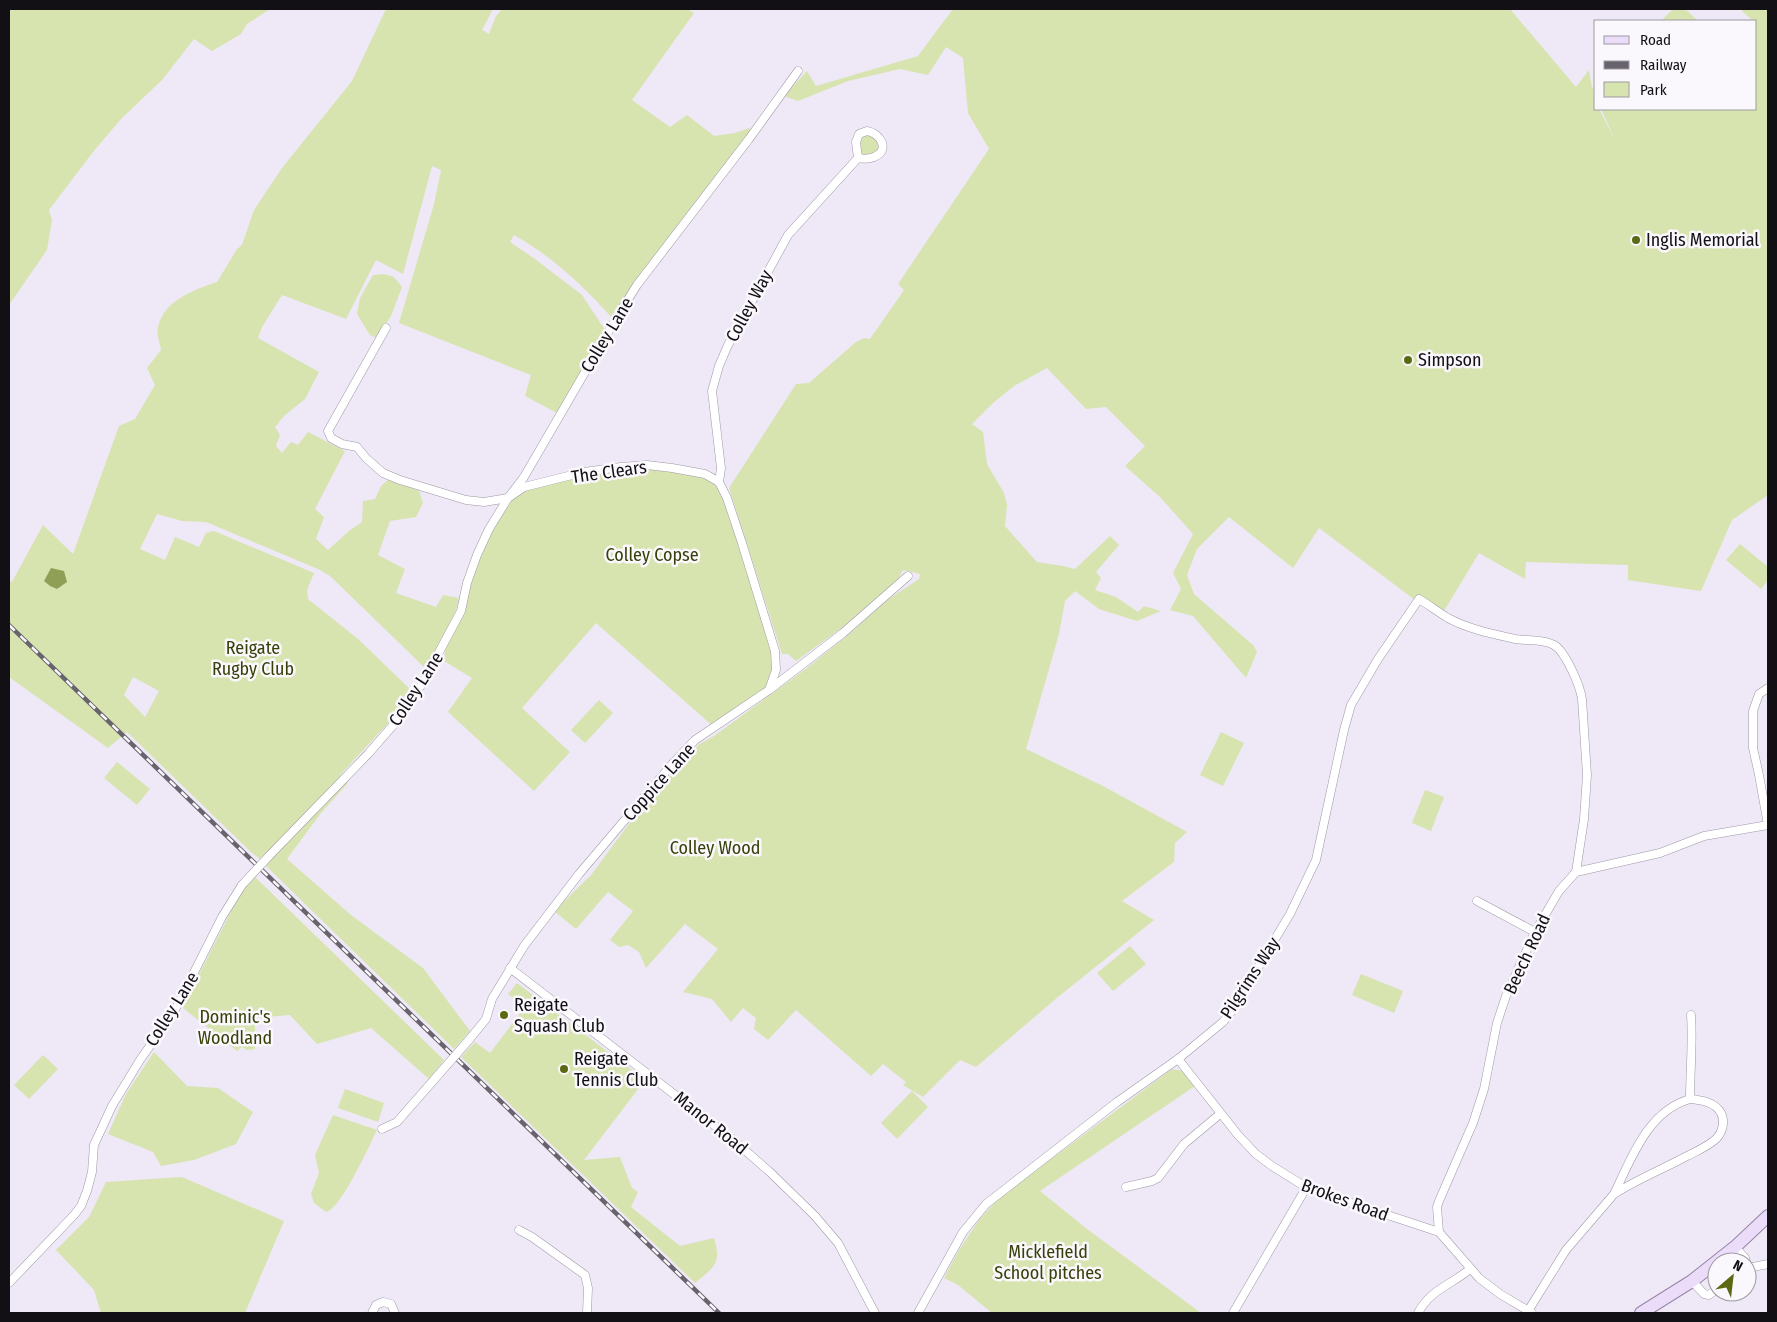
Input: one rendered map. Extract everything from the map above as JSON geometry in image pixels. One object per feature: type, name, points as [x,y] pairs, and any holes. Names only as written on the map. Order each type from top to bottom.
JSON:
[{"type":"main road","points":[[1641,1313],[1692,1281],[1735,1247],[1768,1216]]},
{"type":"street","name":"Colley Lane","points":[[9,1283],[74,1216],[81,1206],[92,1172],[94,1145],[112,1106],[140,1060],[174,1012],[222,917],[242,885],[373,748],[395,723],[422,684],[461,611],[467,584],[489,529],[508,498],[524,477],[617,317],[638,285],[750,139],[798,71]]},
{"type":"street","name":"Colley Way","points":[[719,482],[720,468],[712,390],[718,366],[788,235],[858,158]]},
{"type":"street","name":"The Clears","points":[[386,328],[328,431],[331,438],[342,444],[357,447],[383,473],[416,486],[466,500],[484,502],[508,498],[524,487],[584,472],[621,467],[647,465],[672,468],[705,474],[719,482]]},
{"type":"street","points":[[719,482],[742,543],[775,651],[776,670],[769,690]]},
{"type":"street","name":"Coppice Lane","points":[[382,1129],[397,1122],[468,1041],[486,1018],[492,999],[524,946],[579,874],[674,762],[695,740],[769,690],[843,633],[908,576]]},
{"type":"street","name":"Pilgrims Way","points":[[918,1313],[963,1232],[986,1204],[1117,1102],[1178,1059],[1223,1022],[1232,1011],[1290,914],[1316,860],[1351,705],[1378,659],[1419,599],[1450,619],[1474,628],[1518,640],[1554,645],[1573,672],[1582,699],[1587,775],[1584,819],[1576,872]]},
{"type":"street","points":[[1576,872],[1660,853],[1704,836],[1768,825],[1760,776],[1753,748],[1753,711],[1759,694],[1768,688]]},
{"type":"street","name":"Beech Road","points":[[1439,1232],[1438,1201],[1473,1123],[1484,1090],[1500,1014],[1506,996],[1535,932],[1559,891],[1576,872]]},
{"type":"street","points":[[1477,901],[1535,932]]},
{"type":"street","name":"Manor Road","points":[[510,968],[731,1138],[783,1185],[815,1216],[838,1243],[876,1313]]},
{"type":"street","points":[[1690,1099],[1690,1063],[1693,1043],[1692,1014]]},
{"type":"street","name":"Brokes Road","points":[[1178,1059],[1220,1114],[1256,1154],[1272,1166],[1306,1188],[1439,1232]]},
{"type":"street","points":[[1439,1232],[1479,1278],[1500,1294],[1530,1312],[1566,1250],[1614,1194],[1650,1126],[1668,1109],[1679,1102],[1690,1099],[1702,1100],[1718,1108],[1724,1120],[1722,1131],[1716,1139],[1694,1153],[1632,1183],[1614,1194]]},
{"type":"street","points":[[1126,1187],[1158,1178],[1184,1144],[1220,1114]]},
{"type":"street","points":[[1233,1313],[1306,1188]]},
{"type":"street","points":[[520,1230],[585,1275],[588,1288],[587,1313]]},
{"type":"street","points":[[1735,1247],[1740,1252]]},
{"type":"street","points":[[1418,1313],[1433,1293],[1470,1268]]},
{"type":"street","points":[[1692,1281],[1704,1294],[1707,1295]]},
{"type":"street","points":[[372,1313],[376,1305],[384,1302],[391,1304],[396,1313]]},
{"type":"green space","points":[[9,9],[270,9],[247,24],[241,34],[212,51],[194,39],[162,80],[121,119],[49,210],[52,220],[47,250],[9,305]]},
{"type":"green space","name":"Reigate Rugby Club","points":[[386,9],[493,9],[482,30],[489,34],[496,16],[502,9],[687,9],[694,13],[632,100],[670,127],[687,115],[714,136],[735,133],[749,128],[751,131],[647,265],[612,318],[566,272],[541,252],[514,235],[510,242],[582,295],[605,330],[557,413],[525,396],[531,375],[399,323],[434,204],[441,170],[432,166],[403,274],[376,260],[346,319],[282,295],[262,327],[258,338],[319,372],[305,399],[284,416],[275,427],[280,435],[276,446],[282,453],[291,442],[298,445],[308,432],[345,451],[315,509],[324,517],[316,539],[328,550],[362,522],[363,501],[375,499],[381,486],[389,479],[419,491],[423,503],[416,517],[390,521],[378,555],[405,569],[396,593],[436,607],[443,595],[459,598],[454,617],[429,667],[424,667],[330,576],[318,569],[206,522],[182,521],[157,514],[140,549],[165,560],[175,537],[199,547],[206,533],[214,531],[314,573],[307,590],[308,599],[358,639],[411,690],[390,721],[340,775],[348,783],[321,813],[287,859],[351,915],[423,968],[470,1031],[454,1049],[265,865],[273,857],[267,851],[260,859],[252,853],[127,732],[108,748],[9,677],[9,580],[12,582],[43,525],[73,554],[119,426],[135,419],[155,385],[147,368],[161,350],[157,332],[161,318],[173,303],[181,297],[217,282],[237,249],[242,245],[254,210],[282,168],[352,81]],"holes":[[[133,677],[159,691],[145,717],[124,695]]]},
{"type":"green space","name":"Colley Wood","points":[[953,9],[1510,9],[1576,87],[1589,70],[1592,88],[1594,86],[1594,94],[1592,91],[1594,96],[1594,110],[1600,110],[1615,140],[1601,110],[1757,110],[1757,20],[1752,20],[1740,9],[1768,9],[1768,495],[1732,520],[1701,591],[1628,580],[1628,565],[1526,562],[1525,579],[1479,553],[1444,611],[1431,612],[1319,528],[1293,568],[1229,517],[1197,549],[1187,575],[1194,594],[1253,645],[1257,652],[1246,678],[1193,616],[1170,610],[1181,589],[1173,573],[1193,534],[1161,498],[1125,466],[1145,446],[1106,407],[1086,409],[1047,368],[1014,386],[972,424],[983,432],[987,464],[1004,493],[1007,505],[1005,526],[1037,562],[1075,569],[1110,536],[1119,545],[1096,572],[1101,578],[1095,590],[1116,597],[1138,612],[1144,606],[1161,611],[1137,621],[1099,609],[1075,591],[1065,601],[1059,634],[1026,749],[1103,786],[1187,832],[1175,843],[1174,862],[1122,901],[1154,920],[1058,997],[976,1067],[960,1060],[923,1097],[903,1085],[906,1082],[883,1064],[871,1076],[796,1010],[768,1040],[754,1029],[756,1018],[743,1008],[731,1022],[712,999],[683,992],[718,949],[685,924],[646,968],[639,952],[628,945],[619,947],[610,940],[633,911],[608,892],[576,929],[554,911],[591,875],[634,817],[698,745],[714,736],[807,668],[854,630],[884,602],[919,579],[920,574],[903,570],[897,581],[843,627],[796,661],[788,654],[782,654],[729,488],[796,384],[809,383],[856,342],[864,338],[870,339],[904,290],[898,284],[989,149],[968,113],[963,58],[946,47],[928,75],[900,69],[848,81],[798,101],[784,96],[807,71],[816,86],[918,56]]},
{"type":"green space","points":[[1673,9],[1685,9],[1697,20],[1662,20]]},
{"type":"green space","points":[[865,134],[875,136],[880,145],[875,152],[863,155],[860,153],[859,140]]},
{"type":"green space","points":[[384,274],[394,277],[402,287],[391,316],[377,338],[370,335],[357,314],[360,298],[373,275]]},
{"type":"green space","name":"Colley Copse","points":[[672,468],[719,482],[775,651],[769,690],[715,728],[596,623],[522,708],[570,752],[534,791],[448,712],[472,678],[444,661],[446,642],[477,555],[508,498],[524,487],[601,469]]},
{"type":"green space","points":[[1740,544],[1768,567],[1768,580],[1761,589],[1726,560]]},
{"type":"green space","points":[[599,700],[613,713],[585,743],[571,730]]},
{"type":"green space","points":[[1221,732],[1244,743],[1223,786],[1200,775]]},
{"type":"green space","points":[[117,762],[150,789],[137,805],[104,778]]},
{"type":"green space","points":[[1425,790],[1444,797],[1431,831],[1412,823]]},
{"type":"green space","name":"Dominic's Woodland","points":[[254,876],[444,1060],[429,1079],[371,1028],[317,1044],[290,1015],[255,1018],[255,1049],[247,1050],[242,1047],[237,1051],[183,1008],[244,886]]},
{"type":"green space","points":[[1130,946],[1146,964],[1113,991],[1097,973]]},
{"type":"green space","points":[[1361,974],[1403,991],[1394,1013],[1352,995]]},
{"type":"green space","name":"Reigate Tennis Club","points":[[517,983],[645,1080],[584,1160],[620,1157],[632,1188],[638,1192],[631,1207],[680,1246],[714,1238],[717,1254],[715,1264],[695,1283],[461,1057],[475,1042],[490,1053],[525,1007],[508,994]]},
{"type":"green space","points":[[154,1052],[187,1086],[218,1088],[253,1112],[236,1144],[194,1160],[161,1166],[153,1152],[108,1134],[126,1094]]},
{"type":"green space","points":[[43,1055],[58,1069],[29,1099],[14,1085]]},
{"type":"green space","name":"Micklefield School pitches","points":[[1172,1069],[1183,1071],[1195,1086],[1040,1191],[1087,1229],[1201,1313],[992,1313],[958,1285],[944,1278],[959,1250],[979,1220],[999,1198]]},
{"type":"green space","points":[[345,1089],[384,1103],[378,1122],[338,1108]]},
{"type":"green space","points":[[912,1091],[928,1107],[897,1139],[881,1123]]},
{"type":"green space","points":[[333,1115],[377,1130],[347,1189],[332,1208],[326,1212],[314,1203],[311,1194],[319,1173],[315,1155]]},
{"type":"green space","points":[[182,1177],[284,1221],[245,1313],[101,1313],[94,1290],[56,1250],[89,1217],[106,1182]]},
{"type":"shaded area","points":[[51,568],[64,571],[67,582],[57,589],[44,581]]},
{"type":"railway","points":[[9,625],[719,1313]]},
{"type":"place","name":"Inglis Memorial","points":[[1636,240]]},
{"type":"place","name":"Simpson","points":[[1408,360]]},
{"type":"place","name":"Reigate Squash Club","points":[[504,1015]]},
{"type":"place","name":"Reigate Tennis Club","points":[[564,1069]]}]
